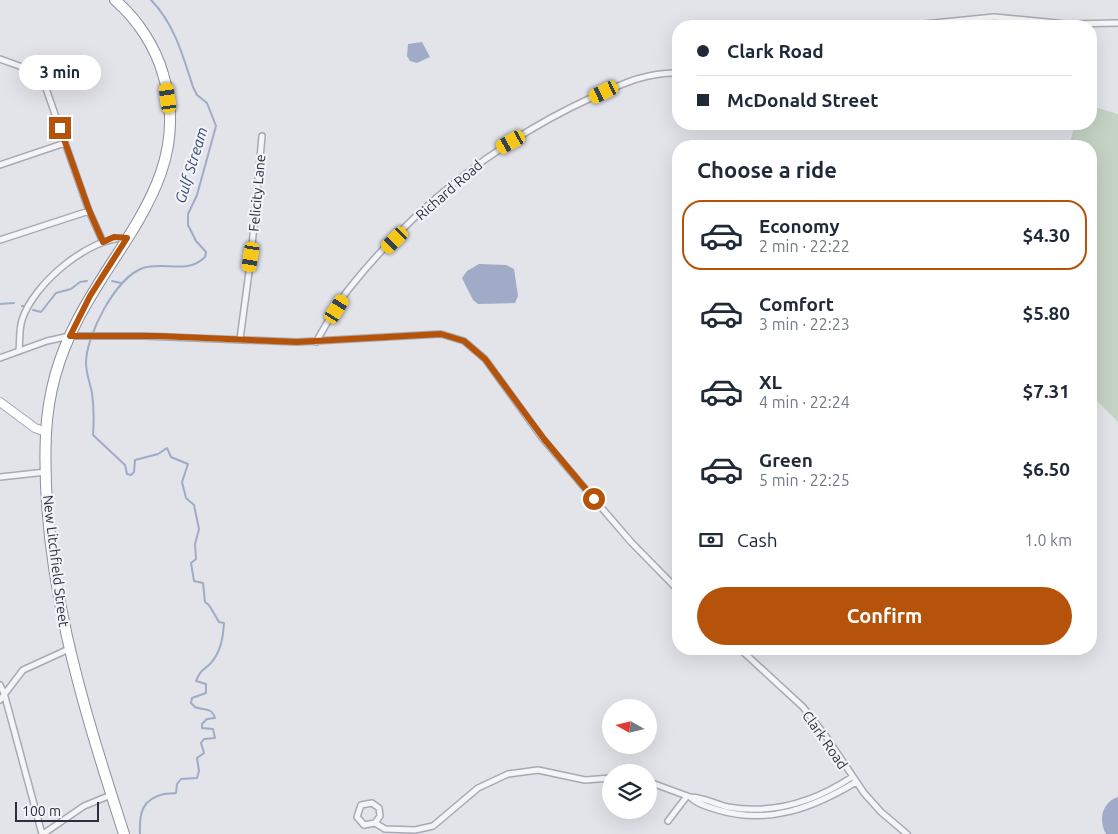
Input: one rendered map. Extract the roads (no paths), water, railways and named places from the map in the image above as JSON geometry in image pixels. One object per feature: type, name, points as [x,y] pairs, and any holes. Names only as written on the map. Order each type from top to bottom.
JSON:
[{"type":"highway","name":"New Litchfield Street","points":[[115,0],[130,15],[158,58],[166,84],[170,112],[169,145],[159,183],[90,296],[70,336],[56,374],[46,432],[46,472],[54,569],[69,649],[124,834]]},
{"type":"street","points":[[964,20],[994,17],[1028,20]]},
{"type":"street","points":[[1097,23],[1118,22]]},
{"type":"street","points":[[0,59],[25,68],[43,80],[89,210],[103,242]]},
{"type":"street","name":"Richard Road","points":[[316,342],[347,292],[370,264],[444,190],[495,151],[574,105],[626,82],[654,73],[672,73]]},
{"type":"street","name":"Felicity Lane","points":[[240,339],[251,257],[262,136]]},
{"type":"street","points":[[0,165],[65,143]]},
{"type":"street","points":[[0,240],[89,210]]},
{"type":"street","points":[[19,351],[22,320],[43,284],[70,261],[103,242],[114,237],[127,238]]},
{"type":"street","points":[[0,358],[47,341],[70,336],[316,342],[441,334],[464,341],[485,359],[525,416],[631,542],[672,584]]},
{"type":"street","points":[[0,402],[34,428],[46,432]]},
{"type":"street","points":[[0,477],[46,472]]},
{"type":"street","points":[[0,700],[23,670],[69,649]]},
{"type":"street","name":"Clark Road","points":[[746,655],[808,713],[854,780],[877,808],[906,834]]},
{"type":"street","points":[[0,685],[4,693],[43,834],[84,806],[111,795]]},
{"type":"street","points":[[375,823],[385,829],[415,830],[432,826],[478,788],[508,774],[538,770],[585,780],[602,779]]},
{"type":"street","points":[[657,785],[688,796],[746,810],[798,807],[823,801],[854,780]]},
{"type":"street","points":[[668,821],[688,796]]},
{"type":"street","points":[[369,802],[379,808],[380,816],[375,823],[367,826],[360,822],[357,814],[361,805],[369,802]]},
{"type":"water","points":[[422,42],[430,57],[417,63],[410,61],[407,56],[408,44]]},
{"type":"water","points":[[479,264],[506,265],[514,269],[518,296],[515,303],[478,304],[473,300],[462,278],[467,271]]},
{"type":"water","points":[[1118,797],[1118,834],[1106,834],[1102,823],[1103,812],[1108,803]]},
{"type":"waterway","name":"Gulf Stream","points":[[140,834],[141,813],[146,803],[157,796],[176,793],[177,784],[181,779],[197,778],[199,771],[197,758],[204,753],[201,743],[204,739],[215,738],[213,729],[202,728],[202,724],[207,719],[215,718],[213,714],[209,710],[195,707],[191,703],[192,698],[206,693],[206,684],[196,681],[201,672],[217,654],[222,639],[224,623],[219,622],[209,605],[205,602],[203,583],[194,581],[191,563],[196,559],[195,544],[199,529],[194,505],[186,498],[182,482],[188,464],[171,457],[167,448],[158,454],[135,460],[134,472],[131,475],[127,474],[125,465],[93,435],[93,398],[86,363],[87,351],[104,308],[123,283],[143,268],[191,265],[205,257],[206,252],[196,241],[188,225],[188,214],[197,195],[216,126],[207,103],[197,95],[193,87],[172,29],[151,0]]},
{"type":"waterway","points":[[33,310],[41,312],[56,293],[71,289],[80,282],[87,281]]},
{"type":"waterway","points":[[112,281],[121,283]]},
{"type":"waterway","points":[[0,304],[14,303]]}]
